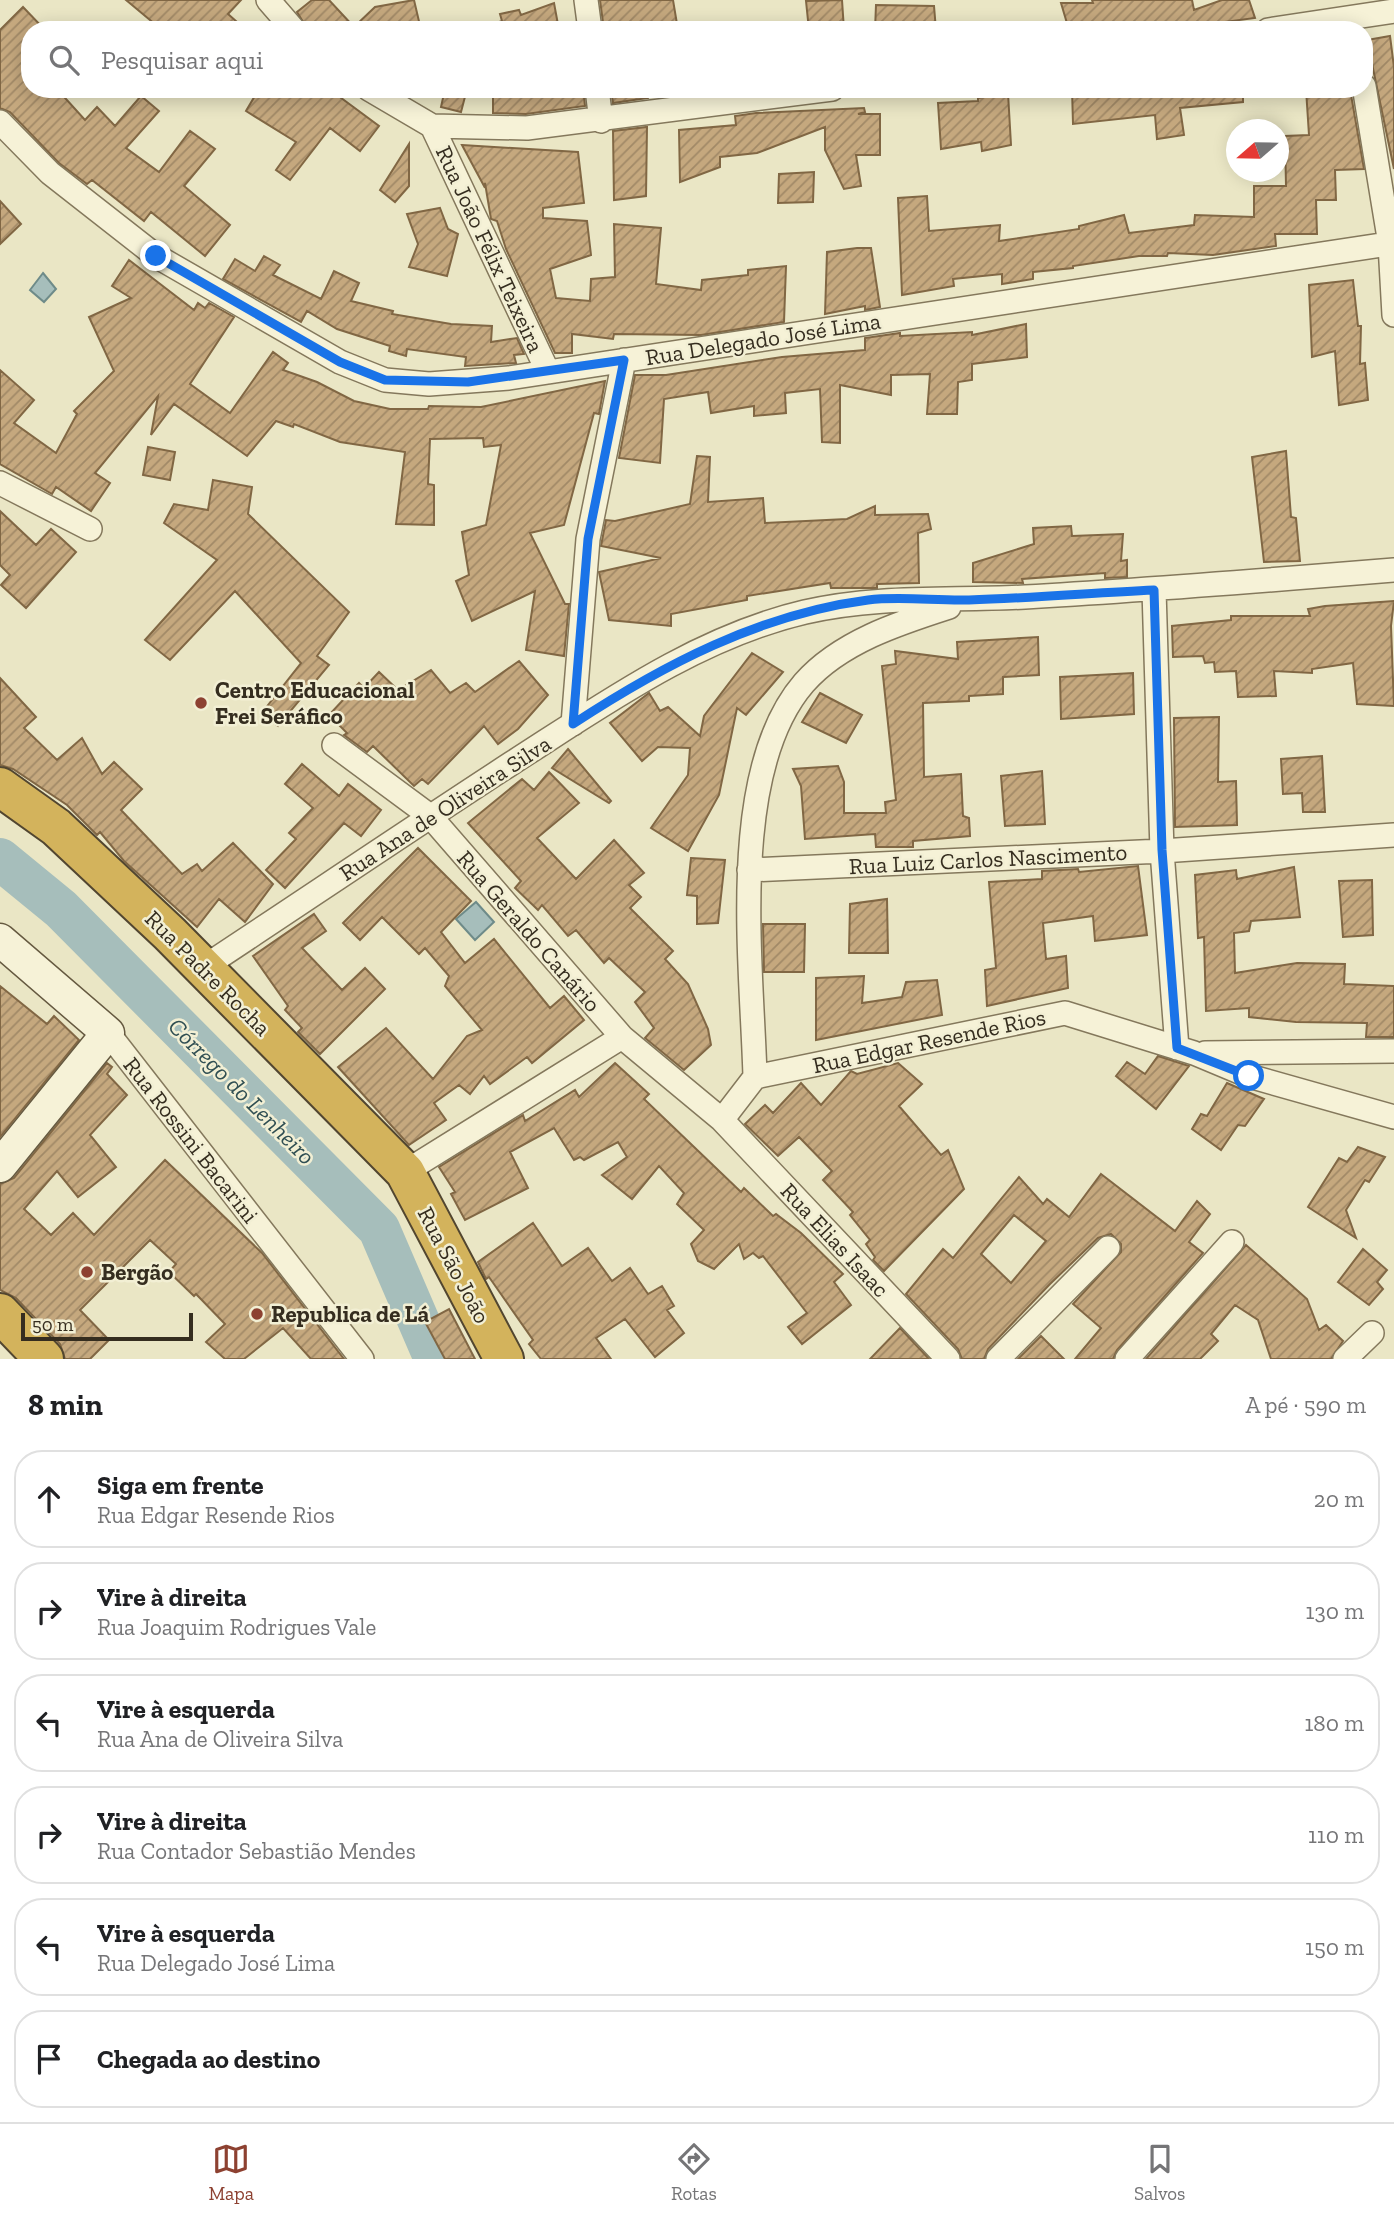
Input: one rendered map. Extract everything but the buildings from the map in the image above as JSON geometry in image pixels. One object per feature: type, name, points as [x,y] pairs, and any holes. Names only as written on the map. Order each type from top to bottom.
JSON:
[{"type":"highway","name":"Rua Padre Rocha","points":[[0,787],[56,827],[204,967],[405,1172]]},
{"type":"highway","name":"Rua São João","points":[[405,1172],[504,1359]]},
{"type":"highway","points":[[0,1313],[44,1359]]},
{"type":"main road","name":"Rua Rossini Bacarini","points":[[0,940],[108,1033]]},
{"type":"main road","points":[[0,1166],[108,1033]]},
{"type":"street","points":[[268,0],[286,21]]},
{"type":"street","points":[[586,0],[589,21]]},
{"type":"street","points":[[1322,21],[1394,12]]},
{"type":"street","points":[[384,98],[432,126],[527,128],[601,121],[767,98]]},
{"type":"street","points":[[598,98],[601,121]]},
{"type":"street","points":[[1366,98],[1392,243],[1394,315]]},
{"type":"street","name":"Rua Delegado José Lima","points":[[0,122],[50,173],[156,256],[340,362],[385,380],[429,384],[548,372],[1392,243]]},
{"type":"street","name":"Rua João Félix Teixeira","points":[[432,126],[548,372]]},
{"type":"street","points":[[573,724],[588,539],[624,360]]},
{"type":"street","points":[[0,483],[90,529]]},
{"type":"street","name":"Rua Ana de Oliveira Silva","points":[[204,967],[573,724],[672,664],[738,634],[803,613],[870,600],[969,600],[1154,590],[1394,570]]},
{"type":"street","points":[[1154,590],[1162,850],[1186,1051],[1394,1051]]},
{"type":"street","points":[[722,1120],[755,1077],[749,870],[753,805],[775,728],[804,683],[840,653],[901,622],[969,600]]},
{"type":"street","name":"Rua Geraldo Canário","points":[[334,745],[430,816],[622,1037],[722,1120]]},
{"type":"street","name":"Rua Luiz Carlos Nascimento","points":[[749,870],[1162,850],[1394,835]]},
{"type":"street","name":"Rua Edgar Resende Rios","points":[[755,1077],[1065,1013],[1186,1051],[1249,1076],[1394,1117]]},
{"type":"street","name":"Rua Rossini Bacarini","points":[[108,1033],[362,1359]]},
{"type":"street","points":[[405,1172],[622,1037]]},
{"type":"street","name":"Rua Elias Isaac","points":[[722,1120],[948,1359]]},
{"type":"street","points":[[1127,1359],[1232,1242]]},
{"type":"street","points":[[998,1359],[1108,1248]]},
{"type":"street","points":[[1345,1359],[1373,1334]]},
{"type":"water","points":[[43,273],[56,289],[44,302],[30,290]]},
{"type":"water","points":[[476,902],[494,922],[475,940],[456,919]]},
{"type":"waterway","name":"Córrego do Lenheiro","points":[[0,859],[61,909],[379,1229],[435,1359]]},
{"type":"place","name":"Centro Educacional Frei Seráfico","points":[[201,703]]},
{"type":"place","name":"Bergão","points":[[87,1272]]},
{"type":"place","name":"Republica de Lá","points":[[257,1314]]},
{"type":"route","points":[[156,256],[340,362],[385,380],[429,384],[468,382],[624,360],[588,539],[573,724],[672,664],[738,634],[803,613],[870,600],[969,600],[1154,590],[1162,850],[1177,1048],[1249,1076]]}]
